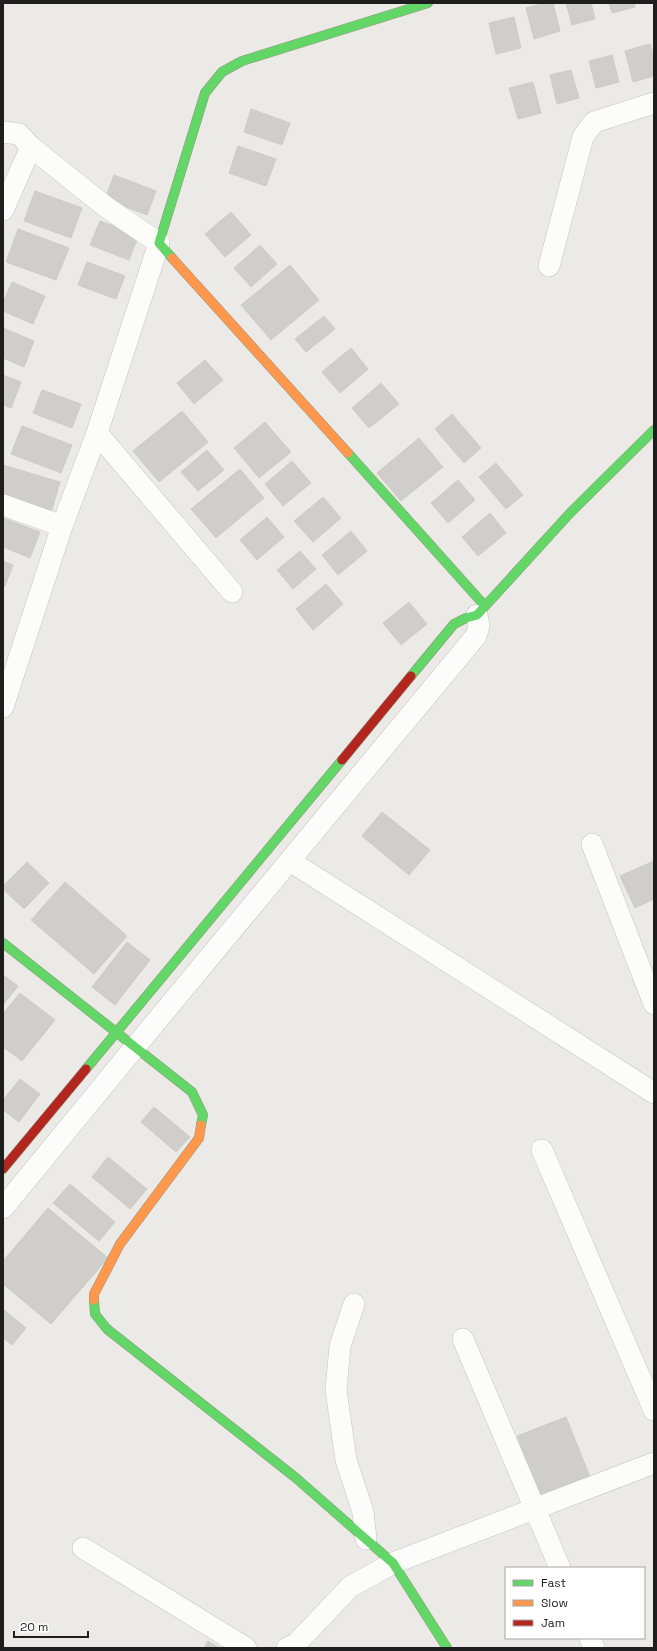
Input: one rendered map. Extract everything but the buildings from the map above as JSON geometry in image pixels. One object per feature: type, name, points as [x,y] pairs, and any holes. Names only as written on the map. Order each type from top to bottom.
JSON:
[{"type":"street","points":[[3,707],[62,526],[97,433],[159,243],[205,93],[222,72],[242,61],[428,3]]},
{"type":"street","points":[[548,266],[583,137],[594,122],[654,103]]},
{"type":"street","points":[[3,132],[19,134],[31,147],[106,207],[159,243],[481,611]]},
{"type":"street","points":[[3,210],[31,147]]},
{"type":"street","points":[[3,1169],[454,624],[481,611],[571,512],[654,430]]},
{"type":"street","points":[[97,433],[232,592]]},
{"type":"street","points":[[3,505],[62,526]]},
{"type":"street","points":[[3,1208],[476,636],[481,611]]},
{"type":"street","points":[[592,844],[654,1004]]},
{"type":"street","points":[[290,861],[654,1093]]},
{"type":"street","points":[[3,943],[192,1092],[203,1115],[199,1138],[120,1244],[94,1294],[95,1314],[107,1329],[296,1478],[393,1563],[447,1648]]},
{"type":"street","points":[[542,1150],[654,1410]]},
{"type":"street","points":[[3,1175],[20,1188]]},
{"type":"street","points":[[354,1304],[340,1346],[336,1390],[346,1460],[363,1512],[366,1539]]},
{"type":"street","points":[[463,1339],[560,1567]]},
{"type":"street","points":[[287,1648],[296,1644],[350,1587],[393,1563],[654,1463]]},
{"type":"street","points":[[83,1548],[246,1648]]},
{"type":"traffic: fast","points":[[172,258],[159,243],[205,93],[222,72],[242,61],[428,3]]},
{"type":"traffic: fast","points":[[411,676],[454,624],[466,618],[477,615],[571,512],[654,430]]},
{"type":"traffic: fast","points":[[348,453],[485,606]]},
{"type":"traffic: fast","points":[[86,1069],[342,760]]},
{"type":"traffic: fast","points":[[3,943],[192,1092],[203,1115],[201,1125]]},
{"type":"traffic: fast","points":[[94,1300],[95,1314],[107,1329],[296,1478],[393,1563],[447,1648]]},
{"type":"traffic: slow","points":[[172,258],[348,453]]},
{"type":"traffic: slow","points":[[94,1300],[94,1294],[120,1244],[199,1138],[201,1125]]},
{"type":"traffic: jam","points":[[342,760],[411,676]]},
{"type":"traffic: jam","points":[[3,1169],[86,1069]]}]
